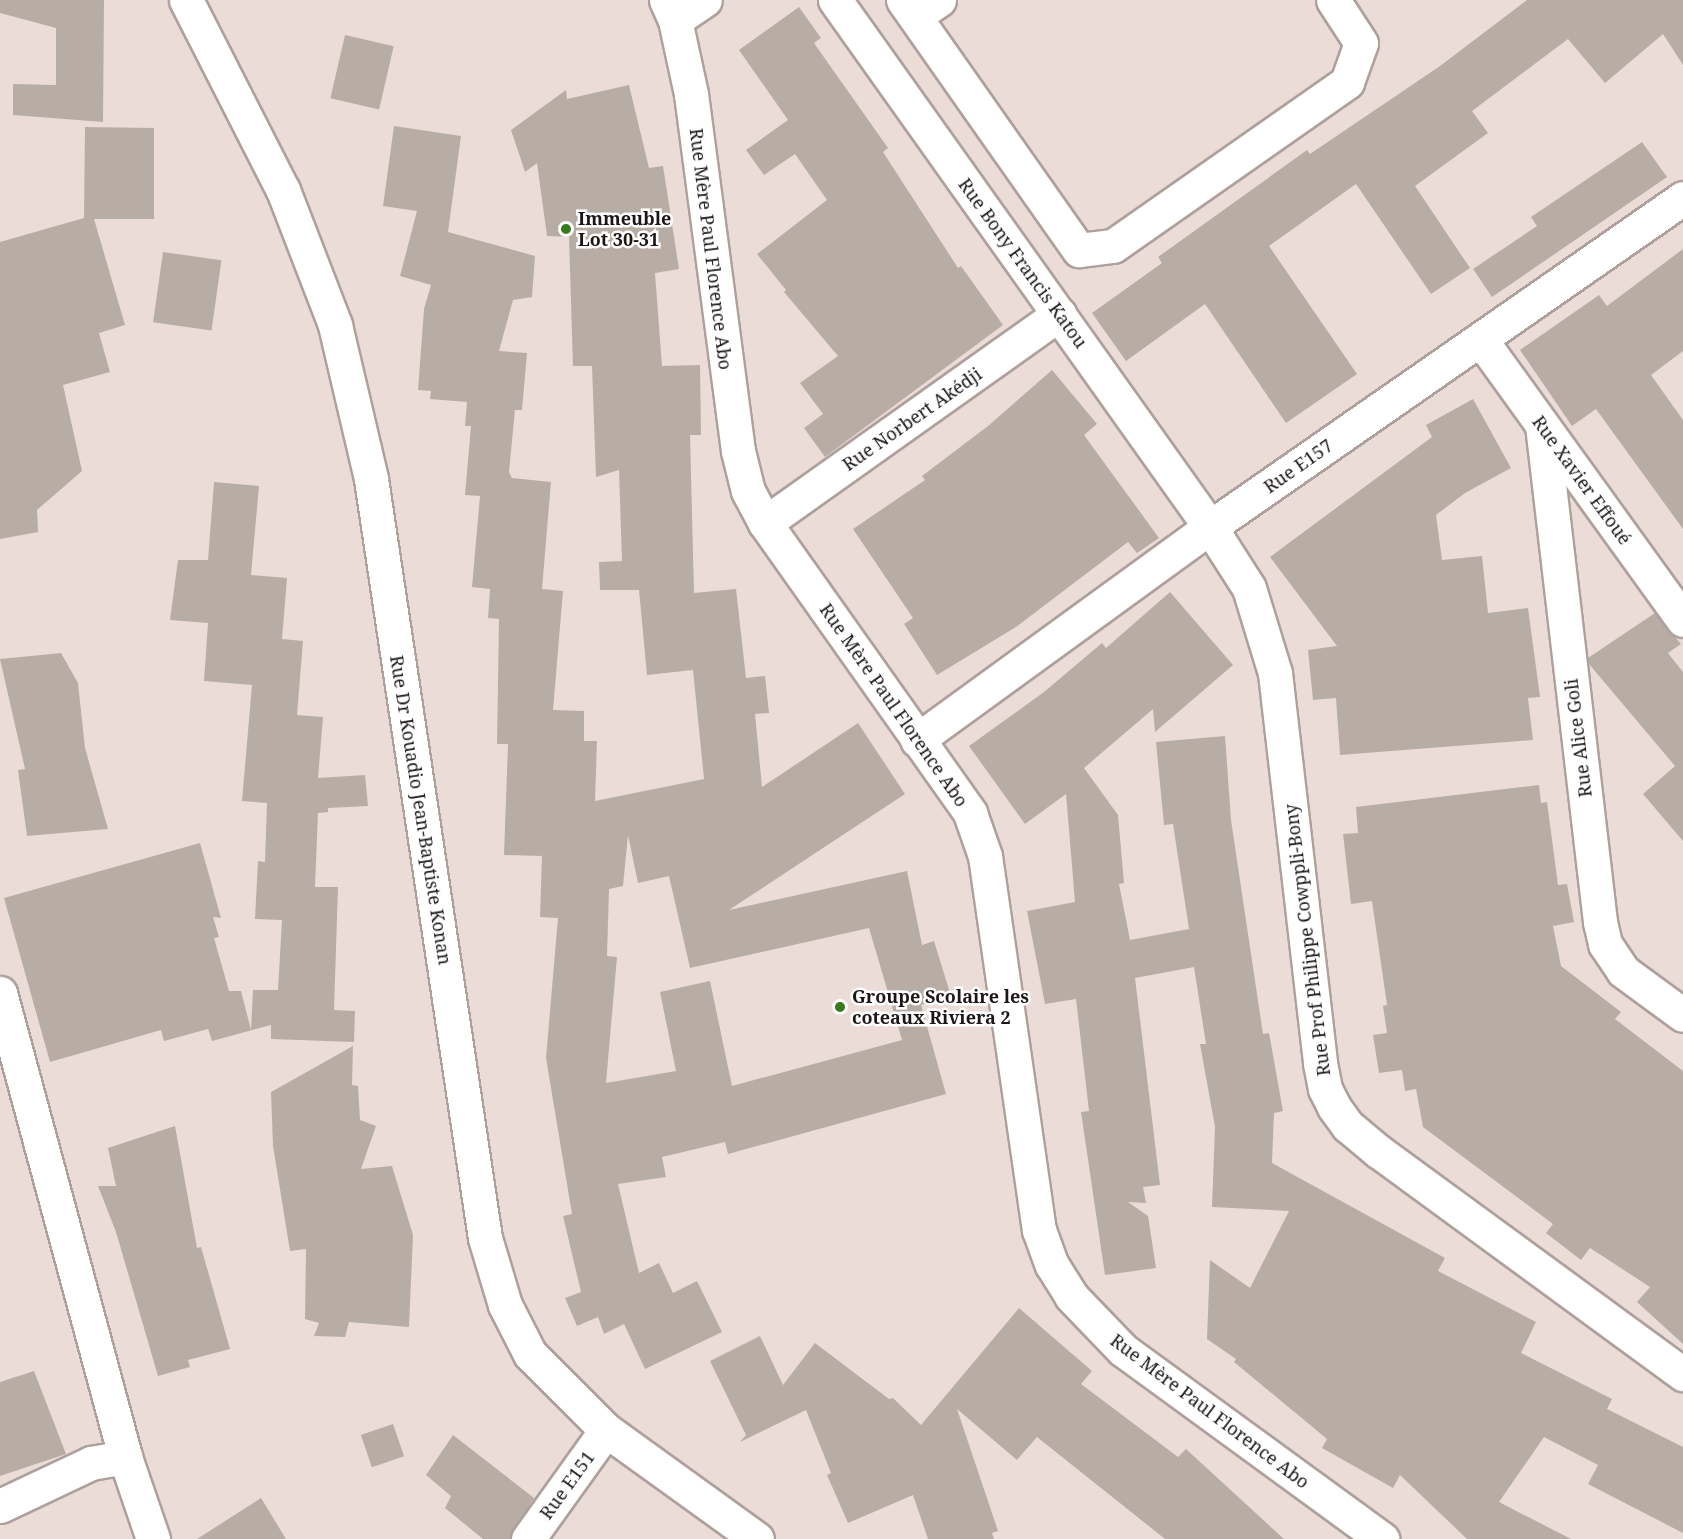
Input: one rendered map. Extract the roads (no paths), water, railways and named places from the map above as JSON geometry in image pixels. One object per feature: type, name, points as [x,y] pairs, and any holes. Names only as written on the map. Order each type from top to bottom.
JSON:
[{"type":"street","name":"Rue Dr Kouadio Jean-Baptiste Konan","points":[[186,0],[284,190],[335,325],[371,479],[485,1238],[504,1305],[530,1354],[606,1430],[757,1539]]},
{"type":"street","points":[[670,10],[705,0]]},
{"type":"street","name":"Rue Bony Francis Katou","points":[[835,0],[1210,526]]},
{"type":"street","points":[[919,5],[1079,250],[1113,246],[1347,81],[1361,43],[1333,0]]},
{"type":"street","name":"Rue Mère Paul Florence Abo","points":[[670,10],[691,94],[738,451],[748,491],[765,523],[916,740],[970,813],[985,856],[1039,1230],[1052,1265],[1071,1296],[1123,1350],[1382,1539]]},
{"type":"street","name":"Rue E157","points":[[916,740],[1210,526],[1683,198]]},
{"type":"street","name":"Rue Norbert Akédji","points":[[765,523],[1059,314]]},
{"type":"street","name":"Rue Xavier Effoué","points":[[1481,340],[1683,620]]},
{"type":"street","name":"Rue Alice Goli","points":[[1542,425],[1600,922],[1605,944],[1623,971],[1683,1015]]},
{"type":"street","name":"Rue Prof Philippe Cowppli-Bony","points":[[1210,526],[1249,588],[1275,674],[1320,1063],[1325,1089],[1334,1107],[1348,1126],[1378,1151],[1683,1374]]},
{"type":"street","points":[[0,993],[125,1457],[153,1539]]},
{"type":"street","name":"Rue E151","points":[[528,1539],[606,1430]]},
{"type":"street","points":[[0,1506],[91,1463],[125,1457]]},
{"type":"place","name":"Immeuble Lot 30-31","points":[[566,229]]},
{"type":"place","name":"Groupe Scolaire les coteaux Riviera 2","points":[[840,1007]]}]
